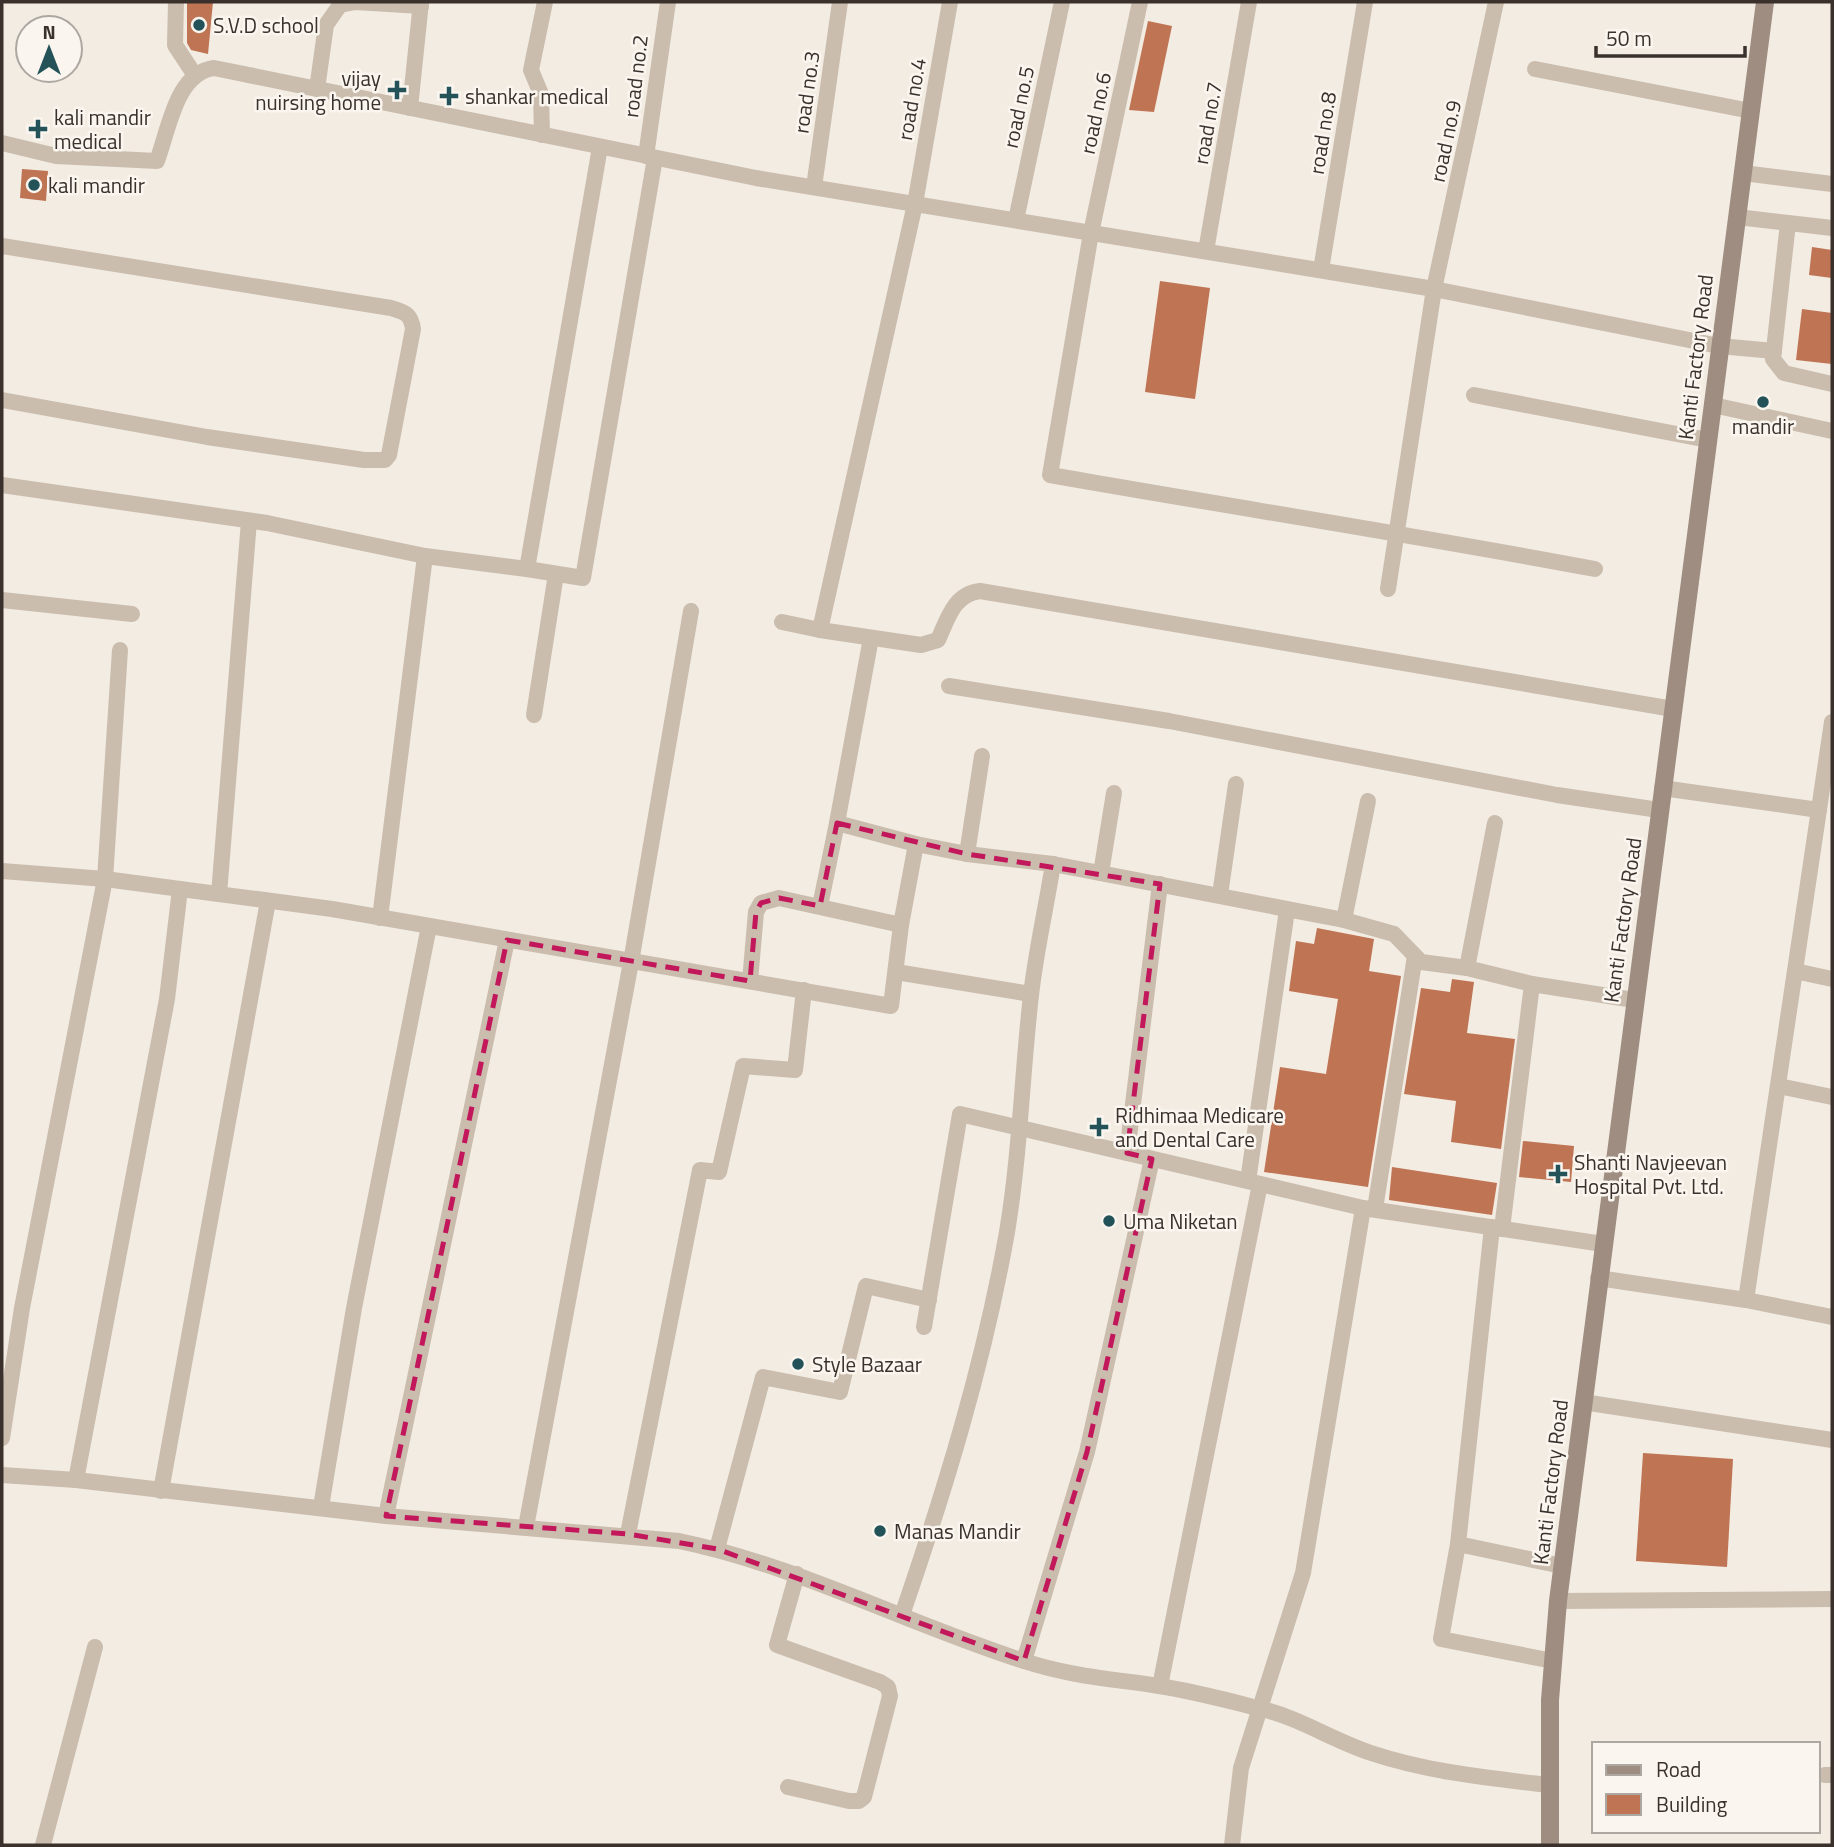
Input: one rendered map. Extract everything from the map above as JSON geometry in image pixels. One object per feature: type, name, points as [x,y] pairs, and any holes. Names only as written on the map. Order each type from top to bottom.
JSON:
[{"type":"street","points":[[176,2],[175,45],[194,74]]},
{"type":"street","points":[[317,89],[326,25],[340,5],[355,2],[421,4],[411,108]]},
{"type":"street","points":[[542,135],[541,94],[531,70],[545,2]]},
{"type":"street","name":"road no.2","points":[[556,574],[583,578],[650,157],[660,36],[668,2]]},
{"type":"street","name":"road no.3","points":[[814,187],[840,2]]},
{"type":"street","name":"road no.4","points":[[820,629],[915,204],[950,2]]},
{"type":"street","name":"road no.5","points":[[1016,220],[1062,2]]},
{"type":"street","name":"road no.6","points":[[1140,2],[1091,233],[1050,475],[1245,509],[1395,531]]},
{"type":"street","name":"road no.7","points":[[1206,251],[1249,2]]},
{"type":"street","name":"road no.8","points":[[1321,270],[1365,2]]},
{"type":"street","name":"road no.9","points":[[1388,589],[1434,289],[1496,2]]},
{"type":"street","name":"Kanti Factory Road","points":[[1550,1845],[1548,1785],[1553,1661],[1562,1566],[1751,111],[1761,2]]},
{"type":"street","points":[[2,144],[57,156],[157,161],[187,82],[194,74],[214,68],[650,157],[814,187],[1434,289],[1719,346],[1774,351]]},
{"type":"street","points":[[1535,69],[1751,111]]},
{"type":"street","points":[[527,569],[600,147]]},
{"type":"street","points":[[1743,173],[1832,184]]},
{"type":"street","points":[[1737,217],[1832,228]]},
{"type":"street","points":[[1788,223],[1774,351],[1776,366],[1784,373],[1832,384]]},
{"type":"street","points":[[2,246],[391,308],[406,312],[412,318],[413,329],[389,455],[385,460],[364,460],[207,436],[2,400]]},
{"type":"street","points":[[1474,396],[1708,440]]},
{"type":"street","points":[[1713,405],[1832,431]]},
{"type":"street","points":[[2,485],[249,521],[425,556],[556,574],[534,715]]},
{"type":"street","points":[[219,894],[249,521]]},
{"type":"street","points":[[1395,531],[1595,569]]},
{"type":"street","points":[[380,918],[425,556]]},
{"type":"street","points":[[782,622],[922,645],[938,640],[956,602],[967,592],[980,591],[1673,709]]},
{"type":"street","points":[[2,600],[132,614]]},
{"type":"street","points":[[526,1527],[631,962],[691,611]]},
{"type":"street","points":[[820,906],[871,638]]},
{"type":"street","points":[[2,1438],[24,1295],[104,880],[120,650]]},
{"type":"street","points":[[949,686],[1168,721],[1557,795],[1660,810]]},
{"type":"street","points":[[1746,1300],[1832,722]]},
{"type":"street","points":[[967,854],[982,756]]},
{"type":"street","points":[[1220,895],[1236,784]]},
{"type":"street","points":[[1662,788],[1819,810]]},
{"type":"street","points":[[1101,873],[1114,793]]},
{"type":"street","points":[[1344,920],[1368,801]]},
{"type":"street","points":[[836,823],[967,854],[1053,864],[1344,920],[1394,934],[1421,962],[1467,968],[1532,984],[1634,1000]]},
{"type":"street","points":[[1467,968],[1495,823]]},
{"type":"street","points":[[2,871],[180,889],[380,918],[891,1006],[901,925],[916,844]]},
{"type":"street","points":[[902,1615],[945,1490],[984,1344],[1007,1231],[1020,1127],[1031,994],[1053,864]]},
{"type":"street","points":[[1127,1153],[1160,884]]},
{"type":"street","points":[[76,1480],[167,999],[180,889]]},
{"type":"street","points":[[750,981],[756,912],[761,903],[779,898],[901,925]]},
{"type":"street","points":[[161,1491],[268,901]]},
{"type":"street","points":[[1160,1686],[1254,1182],[1287,910]]},
{"type":"street","points":[[321,1507],[354,1308],[429,926]]},
{"type":"street","points":[[386,1516],[508,940]]},
{"type":"street","points":[[1232,1845],[1241,1768],[1303,1573],[1415,956]]},
{"type":"street","points":[[1795,971],[1832,979]]},
{"type":"street","points":[[896,972],[1031,994]]},
{"type":"street","points":[[1532,984],[1497,1228],[1458,1544],[1441,1639],[1553,1661]]},
{"type":"street","points":[[628,1534],[700,1170],[719,1172],[743,1066],[795,1070],[804,990]]},
{"type":"street","points":[[1779,1086],[1832,1097]]},
{"type":"street","points":[[924,1327],[961,1114],[1368,1208],[1603,1244]]},
{"type":"street","points":[[1024,1661],[1087,1452],[1152,1159]]},
{"type":"street","points":[[1598,1278],[1746,1300],[1832,1317]]},
{"type":"street","points":[[717,1549],[763,1377],[840,1392],[866,1286],[929,1300]]},
{"type":"street","points":[[1583,1402],[1832,1440]]},
{"type":"street","points":[[2,1475],[76,1480],[386,1516],[628,1534],[717,1549],[797,1574],[1024,1661],[1095,1679],[1160,1686],[1259,1708],[1291,1717],[1370,1752],[1413,1765],[1469,1776],[1548,1785]]},
{"type":"street","points":[[1458,1544],[1562,1566]]},
{"type":"street","points":[[788,1787],[849,1801],[859,1801],[864,1797],[890,1696],[888,1687],[880,1682],[777,1645],[797,1574]]},
{"type":"street","points":[[1558,1601],[1832,1599]]},
{"type":"street","points":[[43,1845],[95,1647]]},
{"type":"highlighted area","points":[[837,823],[967,854],[1160,884],[1127,1153],[1152,1159],[1087,1452],[1024,1661],[717,1549],[628,1534],[386,1516],[507,940],[750,981],[756,912],[761,903],[779,898],[820,906]]},
{"type":"building","name":"S.V.D school","points":[[187,2],[213,2],[208,54],[191,50],[187,43]]},
{"type":"building","points":[[1148,21],[1172,26],[1154,112],[1129,110]]},
{"type":"building","name":"kali mandir","points":[[22,169],[48,171],[46,201],[20,198]]},
{"type":"building","points":[[1812,247],[1832,250],[1832,278],[1809,275]]},
{"type":"building","points":[[1160,281],[1210,288],[1195,399],[1145,392]]},
{"type":"building","points":[[1802,309],[1832,313],[1832,364],[1796,360]]},
{"type":"building","points":[[1317,928],[1374,939],[1369,971],[1401,976],[1368,1187],[1264,1172],[1280,1067],[1326,1074],[1338,999],[1289,991],[1296,941],[1314,944]]},
{"type":"building","points":[[1452,979],[1474,982],[1467,1033],[1515,1039],[1501,1149],[1451,1142],[1456,1101],[1404,1094],[1421,988],[1450,992]]},
{"type":"building","points":[[1523,1141],[1574,1146],[1571,1182],[1519,1177]]},
{"type":"building","points":[[1392,1167],[1497,1183],[1492,1215],[1389,1200]]},
{"type":"building","points":[[1643,1453],[1733,1459],[1727,1567],[1636,1561]]},
{"type":"place","name":"S.V.D school","points":[[199,25]]},
{"type":"place","name":"vijay nuirsing home","points":[[397,90]]},
{"type":"place","name":"shankar medical","points":[[449,96]]},
{"type":"place","name":"kali mandir medical","points":[[38,129]]},
{"type":"place","name":"kali mandir","points":[[34,185]]},
{"type":"place","name":"mandir","points":[[1763,402]]},
{"type":"place","name":"Ridhimaa Medicare and Dental Care","points":[[1099,1127]]},
{"type":"place","name":"Shanti Navjeevan Hospital Pvt. Ltd.","points":[[1558,1174]]},
{"type":"place","name":"Uma Niketan","points":[[1109,1221]]},
{"type":"place","name":"Style Bazaar","points":[[798,1364]]},
{"type":"place","name":"Manas Mandir","points":[[880,1531]]}]
